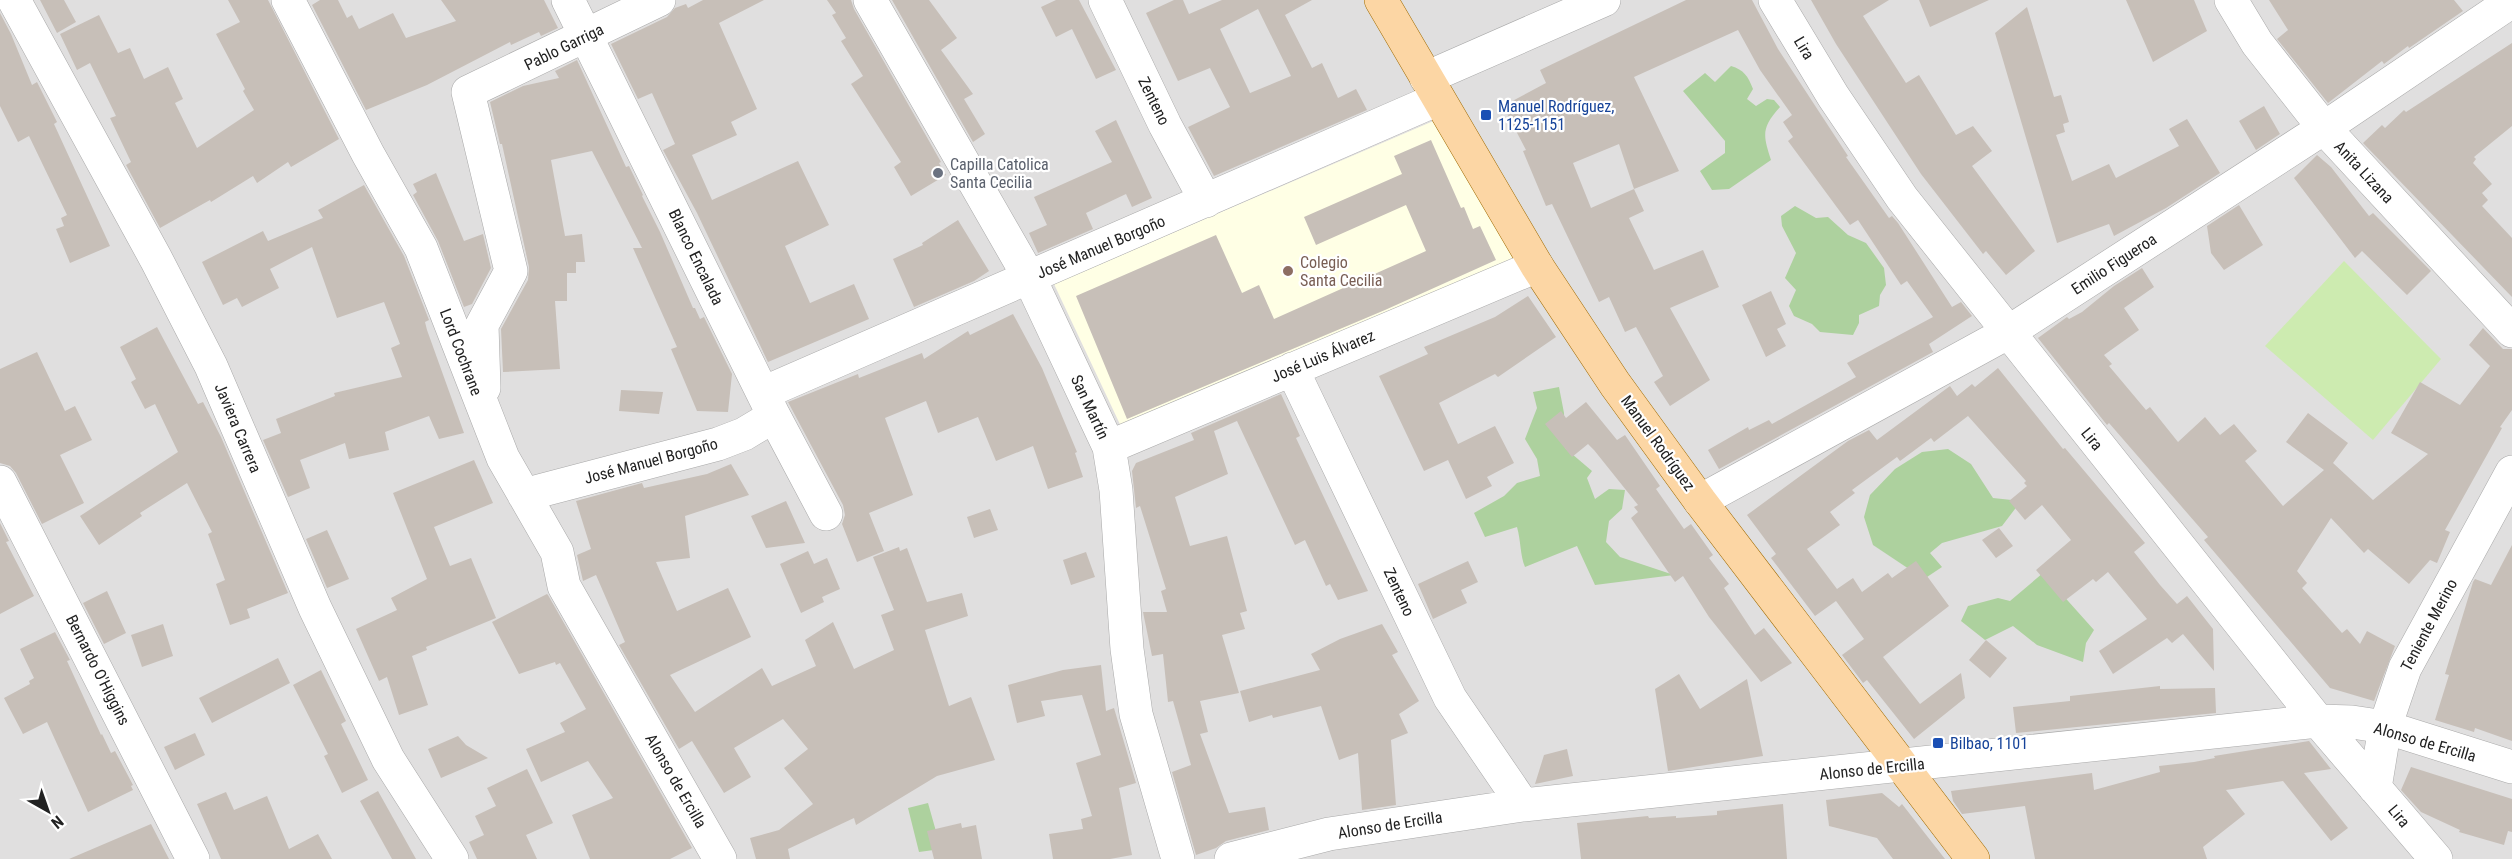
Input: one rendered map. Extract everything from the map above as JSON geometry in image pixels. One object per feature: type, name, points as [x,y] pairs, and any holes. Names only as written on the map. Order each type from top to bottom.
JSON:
[{"type":"main road","name":"Manuel Rodríguez","points":[[1381,0],[1537,266],[1615,384],[1700,501],[1973,859]]},
{"type":"street","name":"Javiera Carrera","points":[[14,0],[156,259],[211,366],[315,608],[388,759],[452,859]]},
{"type":"street","name":"Lord Cochrane","points":[[288,0],[420,248],[503,459],[557,552],[564,586],[632,703]]},
{"type":"street","name":"Blanco Encalada","points":[[568,0],[768,404],[826,514]]},
{"type":"street","name":"Pablo Garriga","points":[[485,413],[482,325],[510,271],[468,92],[659,0]]},
{"type":"street","name":"San Martín","points":[[870,0],[1029,277],[1109,447],[1116,489],[1127,649],[1136,714],[1178,859]]},
{"type":"street","name":"Zenteno","points":[[1106,0],[1165,125],[1206,201]]},
{"type":"street","name":"José Manuel Borgoño","points":[[524,495],[718,444],[744,434],[768,404],[1029,277],[1206,201],[1604,0]]},
{"type":"street","name":"Lira","points":[[1775,0],[1867,149],[1902,198],[2007,333],[2318,721],[2436,859]]},
{"type":"street","name":"Anita Lizana","points":[[2232,0],[2257,43],[2324,128],[2512,331]]},
{"type":"street","name":"Emilio Figueroa","points":[[1700,501],[2007,333],[2324,128],[2507,6]]},
{"type":"street","name":"José Luis Álvarez","points":[[1109,447],[1537,266]]},
{"type":"street","name":"Zenteno","points":[[1292,369],[1450,698],[1523,804]]},
{"type":"street","name":"Teniente Merino","points":[[2375,788],[2385,727],[2393,698],[2414,650],[2512,472]]},
{"type":"street","name":"Bernardo O'Higgins","points":[[0,482],[193,859]]},
{"type":"street","name":"Alonso de Ercilla","points":[[632,703],[720,859]]},
{"type":"street","name":"Alonso de Ercilla","points":[[1231,859],[1329,834],[1523,804],[1901,767],[2318,721],[2352,722],[2385,727],[2512,767]]},
{"type":"shaded area","points":[[0,0],[2512,0],[2512,859],[0,859]]},
{"type":"shaded area","name":"Colegio Santa Cecilia","points":[[1438,119],[1521,259],[1125,435],[1054,284]]},
{"type":"green space","points":[[1731,66],[1739,69],[1749,80],[1753,89],[1747,99],[1756,106],[1767,99],[1774,100],[1780,107],[1769,121],[1765,132],[1771,160],[1729,189],[1712,190],[1700,171],[1725,153],[1725,141],[1683,91],[1705,73],[1715,82]]},
{"type":"green space","points":[[1795,206],[1816,218],[1828,217],[1848,235],[1866,243],[1884,268],[1886,285],[1880,295],[1879,306],[1859,315],[1859,323],[1853,335],[1820,332],[1812,324],[1794,316],[1789,306],[1796,290],[1785,278],[1796,253],[1782,226],[1781,216]]},
{"type":"green space","points":[[2344,261],[2441,359],[2373,440],[2265,346]]},
{"type":"green space","points":[[1559,387],[1564,413],[1565,448],[1592,471],[1587,478],[1595,499],[1609,489],[1625,490],[1622,509],[1609,521],[1606,542],[1620,557],[1674,575],[1595,585],[1577,546],[1525,567],[1517,527],[1485,537],[1474,513],[1504,496],[1517,483],[1540,476],[1537,459],[1525,439],[1537,408],[1533,392]]},
{"type":"green space","points":[[1948,449],[1971,464],[1993,498],[2021,501],[2002,526],[1942,543],[1930,553],[1942,567],[1924,579],[1873,545],[1864,517],[1870,495],[1895,469],[1922,452]]},
{"type":"green space","points":[[2043,573],[2094,630],[2086,643],[2083,662],[2037,645],[2013,626],[1985,640],[1961,621],[1968,606],[1998,598],[2010,601]]},
{"type":"green space","points":[[928,803],[941,849],[919,852],[908,808]]},
{"type":"building","points":[[40,0],[64,0],[76,22],[57,33]]},
{"type":"building","points":[[228,0],[268,0],[339,139],[291,167],[288,162],[257,183],[253,176],[211,202],[210,200],[160,228],[126,165],[131,162],[110,118],[116,116],[90,63],[77,70],[60,34],[99,15],[118,53],[130,48],[144,79],[168,67],[183,99],[175,103],[197,148],[254,110],[216,34],[240,22]]},
{"type":"building","points":[[320,0],[338,0],[347,18],[352,15],[359,29],[393,13],[406,38],[456,21],[441,0],[544,0],[558,28],[541,36],[539,32],[511,45],[510,42],[427,85],[366,110],[312,5]]},
{"type":"building","points":[[703,0],[764,0],[719,23],[757,109],[731,122],[737,135],[692,155],[712,200],[798,161],[829,225],[785,246],[810,303],[854,284],[869,319],[768,362],[697,213],[663,150],[675,144],[652,93],[638,99],[611,44],[667,17],[675,8],[686,4],[688,8]]},
{"type":"building","points":[[827,0],[851,0],[941,162],[939,163],[946,175],[911,196],[894,167],[901,162],[851,84],[863,76],[841,41],[846,38],[832,15],[836,13]]},
{"type":"building","points":[[892,0],[929,0],[957,38],[941,50],[973,94],[964,99],[985,134],[973,142]]},
{"type":"building","points":[[1056,0],[1079,0],[1116,70],[1096,79],[1072,29],[1056,37],[1041,7]]},
{"type":"building","points":[[1174,0],[1183,0],[1189,14],[1222,0],[1312,0],[1285,15],[1312,68],[1322,63],[1338,98],[1356,89],[1367,110],[1214,176],[1188,127],[1230,107],[1210,68],[1178,81],[1146,13]],"holes":[[[1258,9],[1291,76],[1250,93],[1220,29]]]},
{"type":"building","points":[[1686,0],[1752,0],[1778,49],[1848,156],[1846,157],[1889,218],[1892,216],[1898,223],[1952,307],[1961,302],[1972,316],[1929,344],[1933,352],[1719,469],[1708,450],[1748,427],[1749,430],[1769,420],[1772,424],[1856,377],[1847,363],[1933,317],[1907,281],[1901,285],[1858,220],[1850,225],[1788,141],[1793,137],[1783,122],[1792,115],[1760,70],[1738,30],[1634,77],[1679,171],[1634,189],[1644,211],[1629,218],[1654,270],[1703,250],[1719,287],[1670,308],[1710,380],[1670,406],[1654,382],[1663,376],[1636,327],[1625,332],[1609,297],[1599,302],[1552,204],[1546,206],[1523,151],[1526,150],[1503,106],[1546,83],[1540,70]],"holes":[[[1619,144],[1634,189],[1591,208],[1573,163]]]},
{"type":"building","points":[[1811,0],[1889,0],[1863,16],[1906,83],[1919,75],[1956,135],[1973,126],[1992,151],[1972,166],[2035,251],[2006,275],[1986,251],[1983,254],[1921,174],[1836,44]]},
{"type":"building","points":[[1919,0],[1989,0],[1930,27]]},
{"type":"building","points":[[2126,0],[2194,0],[2207,31],[2153,62]]},
{"type":"building","points":[[2269,0],[2454,0],[2463,11],[2384,64],[2382,61],[2328,103],[2277,39],[2288,30]]},
{"type":"building","points":[[2027,7],[2054,97],[2061,95],[2069,122],[2063,124],[2065,132],[2056,135],[2072,181],[2109,164],[2116,178],[2179,146],[2169,129],[2187,119],[2220,173],[2166,208],[2114,236],[2109,224],[2057,243],[1995,33]]},
{"type":"building","points":[[0,13],[32,85],[37,82],[57,122],[54,124],[110,246],[70,263],[56,229],[64,226],[61,218],[67,215],[29,136],[18,142],[0,106]]},
{"type":"building","points":[[2512,43],[2512,126],[2474,157],[2476,159],[2473,163],[2492,184],[2482,193],[2488,200],[2482,206],[2512,238],[2512,297],[2363,143],[2382,125],[2385,128],[2404,110],[2406,112]]},
{"type":"building","points":[[577,60],[626,167],[629,166],[643,195],[693,308],[700,319],[704,317],[732,374],[728,412],[697,411],[671,349],[677,347],[633,248],[642,248],[592,151],[551,160],[565,236],[582,234],[585,262],[576,262],[576,273],[567,273],[567,301],[555,301],[560,369],[503,372],[501,329],[528,280],[529,267],[502,144],[500,144],[490,102],[523,86],[559,78],[555,71]]},
{"type":"building","points":[[2264,106],[2280,134],[2256,150],[2239,121]]},
{"type":"building","points":[[1116,120],[1152,198],[1132,207],[1126,194],[1086,213],[1093,229],[1038,253],[1029,233],[1047,225],[1034,197],[1112,162],[1095,131]]},
{"type":"building","points":[[1431,140],[1461,208],[1464,207],[1473,229],[1480,226],[1496,260],[1385,310],[1127,419],[1076,296],[1216,235],[1242,293],[1259,285],[1274,319],[1426,251],[1406,205],[1316,245],[1304,217],[1402,174],[1394,156]]},
{"type":"building","points":[[2317,155],[2331,167],[2369,216],[2373,213],[2431,271],[2407,295],[2362,251],[2355,258],[2294,178]]},
{"type":"building","points":[[436,173],[464,241],[483,234],[491,268],[472,304],[464,307],[438,241],[413,195],[417,192],[413,184]]},
{"type":"building","points":[[364,185],[404,256],[429,320],[425,322],[427,330],[464,433],[439,439],[429,416],[385,432],[389,450],[349,459],[345,443],[300,460],[310,488],[288,497],[263,440],[281,433],[276,419],[335,396],[334,393],[402,377],[391,348],[400,344],[384,302],[337,318],[312,247],[270,269],[279,288],[242,307],[237,298],[223,305],[202,262],[263,231],[268,241],[323,218],[318,210]]},
{"type":"building","points":[[2239,205],[2263,245],[2224,270],[2211,253],[2207,226]]},
{"type":"building","points":[[958,220],[989,271],[974,281],[914,307],[893,259],[923,245],[922,243]]},
{"type":"building","points":[[2142,268],[2154,287],[2124,308],[2139,330],[2104,355],[2112,364],[2109,366],[2146,410],[2150,407],[2178,442],[2205,417],[2220,435],[2234,424],[2257,451],[2245,461],[2283,506],[2324,470],[2286,442],[2308,413],[2348,443],[2333,463],[2373,500],[2428,454],[2391,433],[2420,382],[2460,405],[2490,366],[2469,345],[2483,328],[2503,349],[2512,349],[2512,410],[2500,427],[2502,428],[2445,530],[2450,532],[2437,563],[2430,560],[2409,584],[2368,549],[2364,553],[2331,518],[2297,571],[2307,583],[2302,588],[2342,633],[2347,629],[2360,644],[2367,631],[2395,646],[2374,701],[2330,688],[2204,540],[2208,537],[2109,423],[2107,425],[2038,338],[2067,317],[2069,319],[2082,312],[2114,286]]},
{"type":"building","points":[[1771,291],[1786,324],[1777,329],[1786,346],[1766,357],[1742,305]]},
{"type":"building","points":[[1528,296],[1556,337],[1498,377],[1495,374],[1439,403],[1458,444],[1495,426],[1514,463],[1487,477],[1492,486],[1466,499],[1448,460],[1424,471],[1379,376],[1428,354],[1424,347],[1495,317]]},
{"type":"building","points":[[1013,314],[1042,368],[1077,452],[1075,453],[1083,477],[1048,489],[1033,446],[996,461],[978,417],[938,433],[926,401],[885,418],[913,495],[869,513],[884,551],[857,562],[842,524],[845,515],[843,505],[788,402],[858,374],[859,378],[922,353],[924,359],[968,331],[970,335]]},
{"type":"building","points":[[157,327],[198,404],[203,402],[221,437],[288,593],[247,609],[250,618],[230,625],[216,584],[225,580],[208,534],[212,532],[187,483],[140,513],[142,516],[99,545],[80,516],[178,452],[155,404],[145,409],[131,382],[136,379],[120,347]]},
{"type":"building","points":[[37,352],[65,411],[75,406],[92,440],[60,455],[84,503],[42,524],[16,473],[10,466],[0,463],[0,369]]},
{"type":"building","points":[[1998,368],[2063,449],[2065,448],[2145,543],[2134,552],[2160,585],[2177,604],[2187,596],[2213,629],[2214,671],[2183,634],[2172,643],[2167,638],[2113,674],[2099,651],[2147,619],[2108,572],[2096,582],[2093,579],[2063,602],[2036,570],[2071,540],[2042,505],[2025,520],[2009,501],[2027,486],[2024,483],[2026,481],[1968,416],[1934,442],[1931,438],[1900,461],[1897,457],[1852,490],[1855,493],[1830,512],[1840,525],[1807,549],[1837,589],[1853,578],[1862,592],[1888,573],[1892,578],[1916,561],[1949,606],[1883,657],[1920,704],[1961,673],[1965,698],[1914,739],[1867,680],[1863,683],[1842,655],[1864,639],[1836,601],[1815,616],[1771,558],[1776,554],[1747,515],[1848,441],[1869,430],[1877,440],[1950,386],[1957,396],[1972,384],[1975,387]]},
{"type":"building","points":[[621,390],[663,392],[659,414],[619,411]]},
{"type":"building","points":[[1281,394],[1300,436],[1296,438],[1368,591],[1338,600],[1330,584],[1326,586],[1305,540],[1295,545],[1237,421],[1214,431],[1228,474],[1175,497],[1190,546],[1227,536],[1247,611],[1240,613],[1245,629],[1222,635],[1239,693],[1200,701],[1208,732],[1200,734],[1229,813],[1265,807],[1269,830],[1226,841],[1216,848],[1196,855],[1172,772],[1191,765],[1173,701],[1168,702],[1163,654],[1152,656],[1143,612],[1167,612],[1161,591],[1166,589],[1140,506],[1136,508],[1132,471],[1136,463],[1194,440],[1191,433]]},
{"type":"building","points":[[1586,402],[1617,440],[1625,435],[1660,486],[1656,489],[1684,529],[1691,524],[1713,555],[1709,558],[1729,584],[1724,588],[1755,635],[1764,628],[1792,663],[1761,682],[1709,617],[1683,576],[1675,582],[1631,518],[1638,512],[1634,507],[1638,505],[1594,450],[1588,444],[1572,457],[1545,424],[1561,411],[1566,418]]},
{"type":"building","points":[[474,460],[493,503],[434,527],[450,566],[471,558],[496,618],[426,647],[427,650],[412,656],[428,705],[399,715],[387,677],[379,681],[356,629],[397,610],[391,598],[427,579],[393,493]]},
{"type":"building","points":[[731,464],[749,495],[685,516],[690,558],[656,562],[677,611],[728,588],[751,637],[670,675],[695,712],[762,668],[772,686],[816,666],[805,640],[833,622],[854,669],[894,650],[881,615],[894,610],[873,557],[899,547],[900,551],[907,548],[927,602],[962,593],[968,616],[925,630],[949,706],[971,697],[995,760],[937,776],[856,825],[854,818],[788,849],[790,859],[756,859],[750,838],[779,830],[813,804],[784,768],[808,749],[783,719],[734,748],[751,777],[724,793],[692,741],[679,749],[619,645],[625,642],[596,575],[583,581],[577,555],[591,549],[576,501],[642,483],[644,488],[707,474]]},
{"type":"building","points":[[786,501],[805,543],[766,548],[751,516]]},
{"type":"building","points":[[990,509],[998,530],[974,538],[967,517]]},
{"type":"building","points":[[0,523],[9,541],[6,542],[34,596],[0,614]]},
{"type":"building","points":[[1999,528],[2013,546],[1996,558],[1982,540]]},
{"type":"building","points":[[327,530],[349,579],[327,588],[306,539]]},
{"type":"building","points":[[2512,545],[2512,741],[2475,728],[2474,732],[2435,720],[2449,675],[2445,674],[2473,582],[2475,579],[2491,585]]},
{"type":"building","points":[[808,551],[814,564],[827,558],[840,589],[822,597],[824,602],[801,613],[780,564]]},
{"type":"building","points":[[1086,552],[1095,577],[1071,585],[1063,560]]},
{"type":"building","points":[[1468,561],[1478,582],[1461,590],[1467,603],[1433,619],[1418,584]]},
{"type":"building","points":[[107,591],[126,633],[104,644],[83,603]]},
{"type":"building","points":[[547,594],[692,848],[670,859],[590,859],[572,815],[613,798],[588,761],[541,782],[526,749],[565,732],[560,723],[586,709],[560,663],[556,665],[555,662],[519,674],[492,622]]},
{"type":"building","points":[[163,624],[173,656],[142,667],[131,635]]},
{"type":"building","points":[[1382,624],[1398,652],[1392,655],[1419,701],[1399,714],[1408,733],[1391,740],[1396,805],[1362,810],[1358,753],[1339,760],[1321,706],[1273,718],[1272,715],[1249,722],[1240,691],[1320,670],[1311,654],[1340,639]]},
{"type":"building","points":[[55,632],[70,660],[67,661],[101,735],[111,753],[115,751],[133,785],[131,786],[133,790],[88,812],[47,722],[23,734],[4,698],[30,684],[29,681],[34,678],[20,649]]},
{"type":"building","points":[[1986,640],[2007,658],[1990,678],[1969,660]]},
{"type":"building","points":[[278,658],[290,683],[212,723],[199,698]]},
{"type":"building","points":[[1101,665],[1106,711],[1114,708],[1136,783],[1119,788],[1132,855],[1110,859],[1053,859],[1049,834],[1083,829],[1081,819],[1092,816],[1076,763],[1101,755],[1082,695],[1041,701],[1045,716],[1017,723],[1008,685],[1063,670]]},
{"type":"building","points":[[321,670],[346,721],[341,724],[368,780],[342,793],[324,756],[328,754],[293,685]]},
{"type":"building","points":[[1679,674],[1700,709],[1747,679],[1763,756],[1668,771],[1655,689]]},
{"type":"building","points":[[2160,686],[2160,689],[2215,688],[2216,713],[2016,733],[2013,707],[2070,701],[2070,696]]},
{"type":"building","points":[[195,733],[205,755],[175,770],[164,747]]},
{"type":"building","points":[[458,736],[466,745],[488,758],[441,778],[428,749]]},
{"type":"building","points":[[2309,741],[2331,769],[2304,773],[2348,828],[2331,841],[2283,781],[2226,790],[2245,814],[2203,847],[2207,859],[2035,859],[2025,806],[1962,814],[1953,801],[1951,791],[2092,773],[2094,790],[2160,772],[2159,766],[2194,762],[2215,758],[2214,756]]},
{"type":"building","points":[[1567,749],[1573,776],[1535,784],[1544,755]]},
{"type":"building","points":[[2411,767],[2512,799],[2512,832],[2508,831],[2504,845],[2459,832],[2460,830],[2421,812],[2401,790]]},
{"type":"building","points":[[527,769],[553,823],[526,835],[537,859],[477,859],[469,842],[484,835],[475,816],[496,806],[487,788]]},
{"type":"building","points":[[378,791],[416,859],[392,859],[360,801]]},
{"type":"building","points":[[226,792],[234,810],[267,796],[289,849],[318,834],[332,859],[221,859],[197,804]]},
{"type":"building","points":[[1882,793],[1899,807],[1902,804],[1945,859],[1893,859],[1877,838],[1829,826],[1826,800]]},
{"type":"building","points":[[1783,804],[1787,859],[1581,859],[1577,823],[1648,816],[1649,818],[1676,816],[1676,818],[1717,815],[1717,811]]},
{"type":"building","points":[[961,823],[962,828],[976,825],[982,859],[934,859],[927,831]]},
{"type":"building","points":[[151,824],[169,859],[69,859]]},
{"type":"place","name":"Manuel Rodríguez, 1125-1151","points":[[1486,115]]},
{"type":"place","name":"Capilla Catolica Santa Cecilia","points":[[938,173]]},
{"type":"place","name":"Colegio Santa Cecilia","points":[[1288,271]]},
{"type":"place","name":"Bilbao, 1101","points":[[1938,743]]}]
